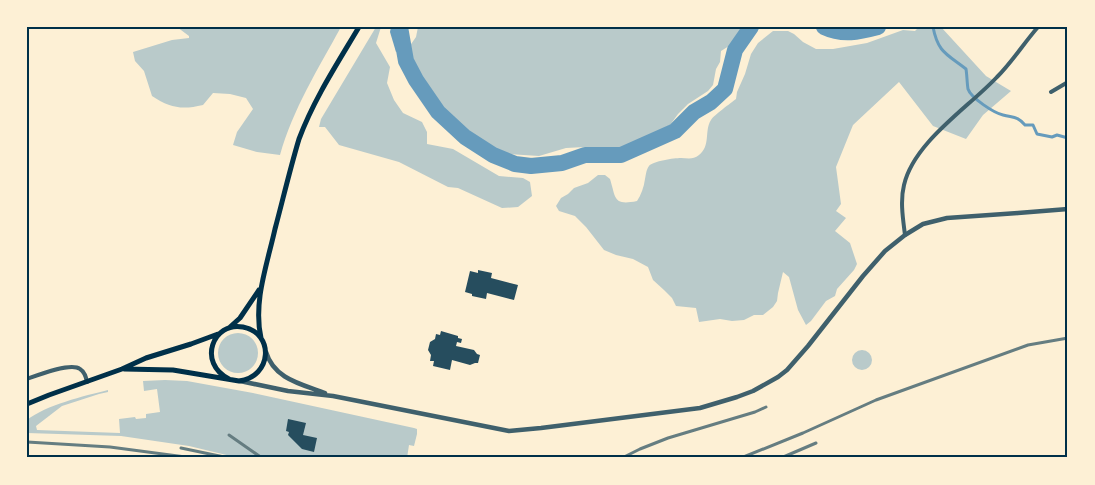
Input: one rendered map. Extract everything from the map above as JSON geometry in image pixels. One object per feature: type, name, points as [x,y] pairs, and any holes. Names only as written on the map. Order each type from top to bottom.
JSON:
[{"type":"main road","points":[[124,369],[173,370],[239,381],[250,378],[260,371],[265,360],[258,325],[261,286],[290,168],[303,129],[318,97],[359,27]]},
{"type":"main road","points":[[28,404],[124,369],[146,358],[220,334],[240,318],[261,286]]},
{"type":"main road","points":[[228,328],[237,326],[247,328],[261,338]]},
{"type":"main road","points":[[220,334],[212,346],[212,357],[217,370],[229,379]]},
{"type":"street","points":[[904,235],[902,198],[904,183],[914,163],[933,137],[997,77],[1038,27]]},
{"type":"street","points":[[1051,92],[1068,82]]},
{"type":"street","points":[[239,381],[288,391],[333,396],[509,431],[700,408],[737,397],[778,377],[796,361],[876,262],[904,235],[923,224],[947,218],[1068,209]]},
{"type":"street","points":[[264,347],[269,361],[277,372],[293,381],[333,396]]},
{"type":"street","points":[[27,379],[63,368],[75,367],[82,370],[87,382]]},
{"type":"shaded area","points":[[177,27],[341,27],[299,105],[280,155],[257,152],[233,145],[237,132],[253,109],[246,98],[213,93],[203,105],[182,108],[152,96],[144,71],[135,61],[133,52],[172,40],[189,38]]},
{"type":"shaded area","points":[[376,27],[381,27],[376,43],[390,67],[387,83],[394,100],[403,113],[422,122],[427,132],[427,144],[453,149],[499,176],[523,178],[530,182],[532,196],[518,207],[502,208],[458,188],[448,187],[399,162],[339,145],[325,127],[319,127],[321,119]]},
{"type":"shaded area","points":[[418,27],[741,27],[729,46],[721,51],[713,85],[688,104],[670,125],[626,146],[614,149],[566,148],[539,156],[507,154],[474,138],[436,103],[414,68],[409,47],[416,37]]},
{"type":"shaded area","points":[[919,27],[941,27],[986,76],[1011,91],[983,115],[966,139],[933,126],[899,82],[853,125],[836,167],[841,204],[836,211],[846,218],[835,231],[850,243],[857,264],[837,289],[835,296],[826,301],[806,325],[798,310],[789,277],[783,272],[777,301],[763,315],[754,315],[744,320],[720,319],[699,322],[696,308],[676,306],[672,298],[653,280],[648,267],[633,259],[604,250],[575,216],[559,211],[556,206],[561,198],[574,188],[588,183],[598,175],[605,175],[610,179],[615,196],[619,201],[637,201],[643,188],[647,169],[651,164],[669,159],[697,157],[705,147],[711,120],[736,99],[751,54],[758,43],[773,31],[788,31],[816,49],[833,49],[867,43],[903,30],[915,31]]},
{"type":"shaded area","points":[[238,333],[252,339],[258,353],[252,367],[238,373],[224,367],[218,353],[224,339]]},
{"type":"shaded area","points":[[858,350],[866,350],[872,356],[872,364],[866,370],[858,370],[852,364],[852,356]]},
{"type":"shaded area","points":[[143,381],[187,381],[253,393],[414,428],[417,429],[417,434],[414,446],[409,445],[407,458],[239,458],[189,446],[121,436],[27,433],[27,420],[44,410],[108,390],[108,392],[62,406],[36,426],[37,430],[120,433],[119,419],[146,418],[146,414],[160,412],[157,389],[144,391]]},
{"type":"water","points":[[391,27],[405,27],[410,43],[396,52],[390,32]]},
{"type":"building","points":[[478,270],[492,273],[491,278],[518,285],[514,300],[487,293],[486,299],[465,292],[470,271],[478,273]]},
{"type":"building","points":[[441,331],[462,339],[461,343],[457,342],[456,346],[474,350],[480,355],[478,363],[470,365],[452,360],[450,370],[433,366],[434,361],[430,361],[431,355],[428,350],[430,342],[435,339],[436,334],[440,335]]},
{"type":"building","points":[[288,419],[306,423],[303,435],[317,438],[314,452],[302,449],[288,435],[289,432],[286,431]]},
{"type":"waterway","points":[[400,27],[406,61],[438,112],[465,137],[493,155],[515,164],[531,166],[562,163],[585,155],[621,155],[675,131],[694,112],[711,102],[725,89],[735,50],[751,27]]},
{"type":"waterway","points":[[824,27],[844,32],[858,32],[878,27]]},
{"type":"waterway","points":[[933,27],[941,48],[966,69],[968,89],[978,101],[999,114],[1017,119],[1025,125],[1033,125],[1037,134],[1068,138]]},
{"type":"railway","points":[[741,458],[876,400],[1028,345],[1068,338]]},
{"type":"railway","points":[[622,458],[668,438],[766,407]]},
{"type":"railway","points":[[229,435],[262,458]]},
{"type":"railway","points":[[27,442],[110,447],[193,458]]},
{"type":"railway","points":[[781,458],[816,443]]},
{"type":"railway","points":[[181,448],[229,458]]}]
